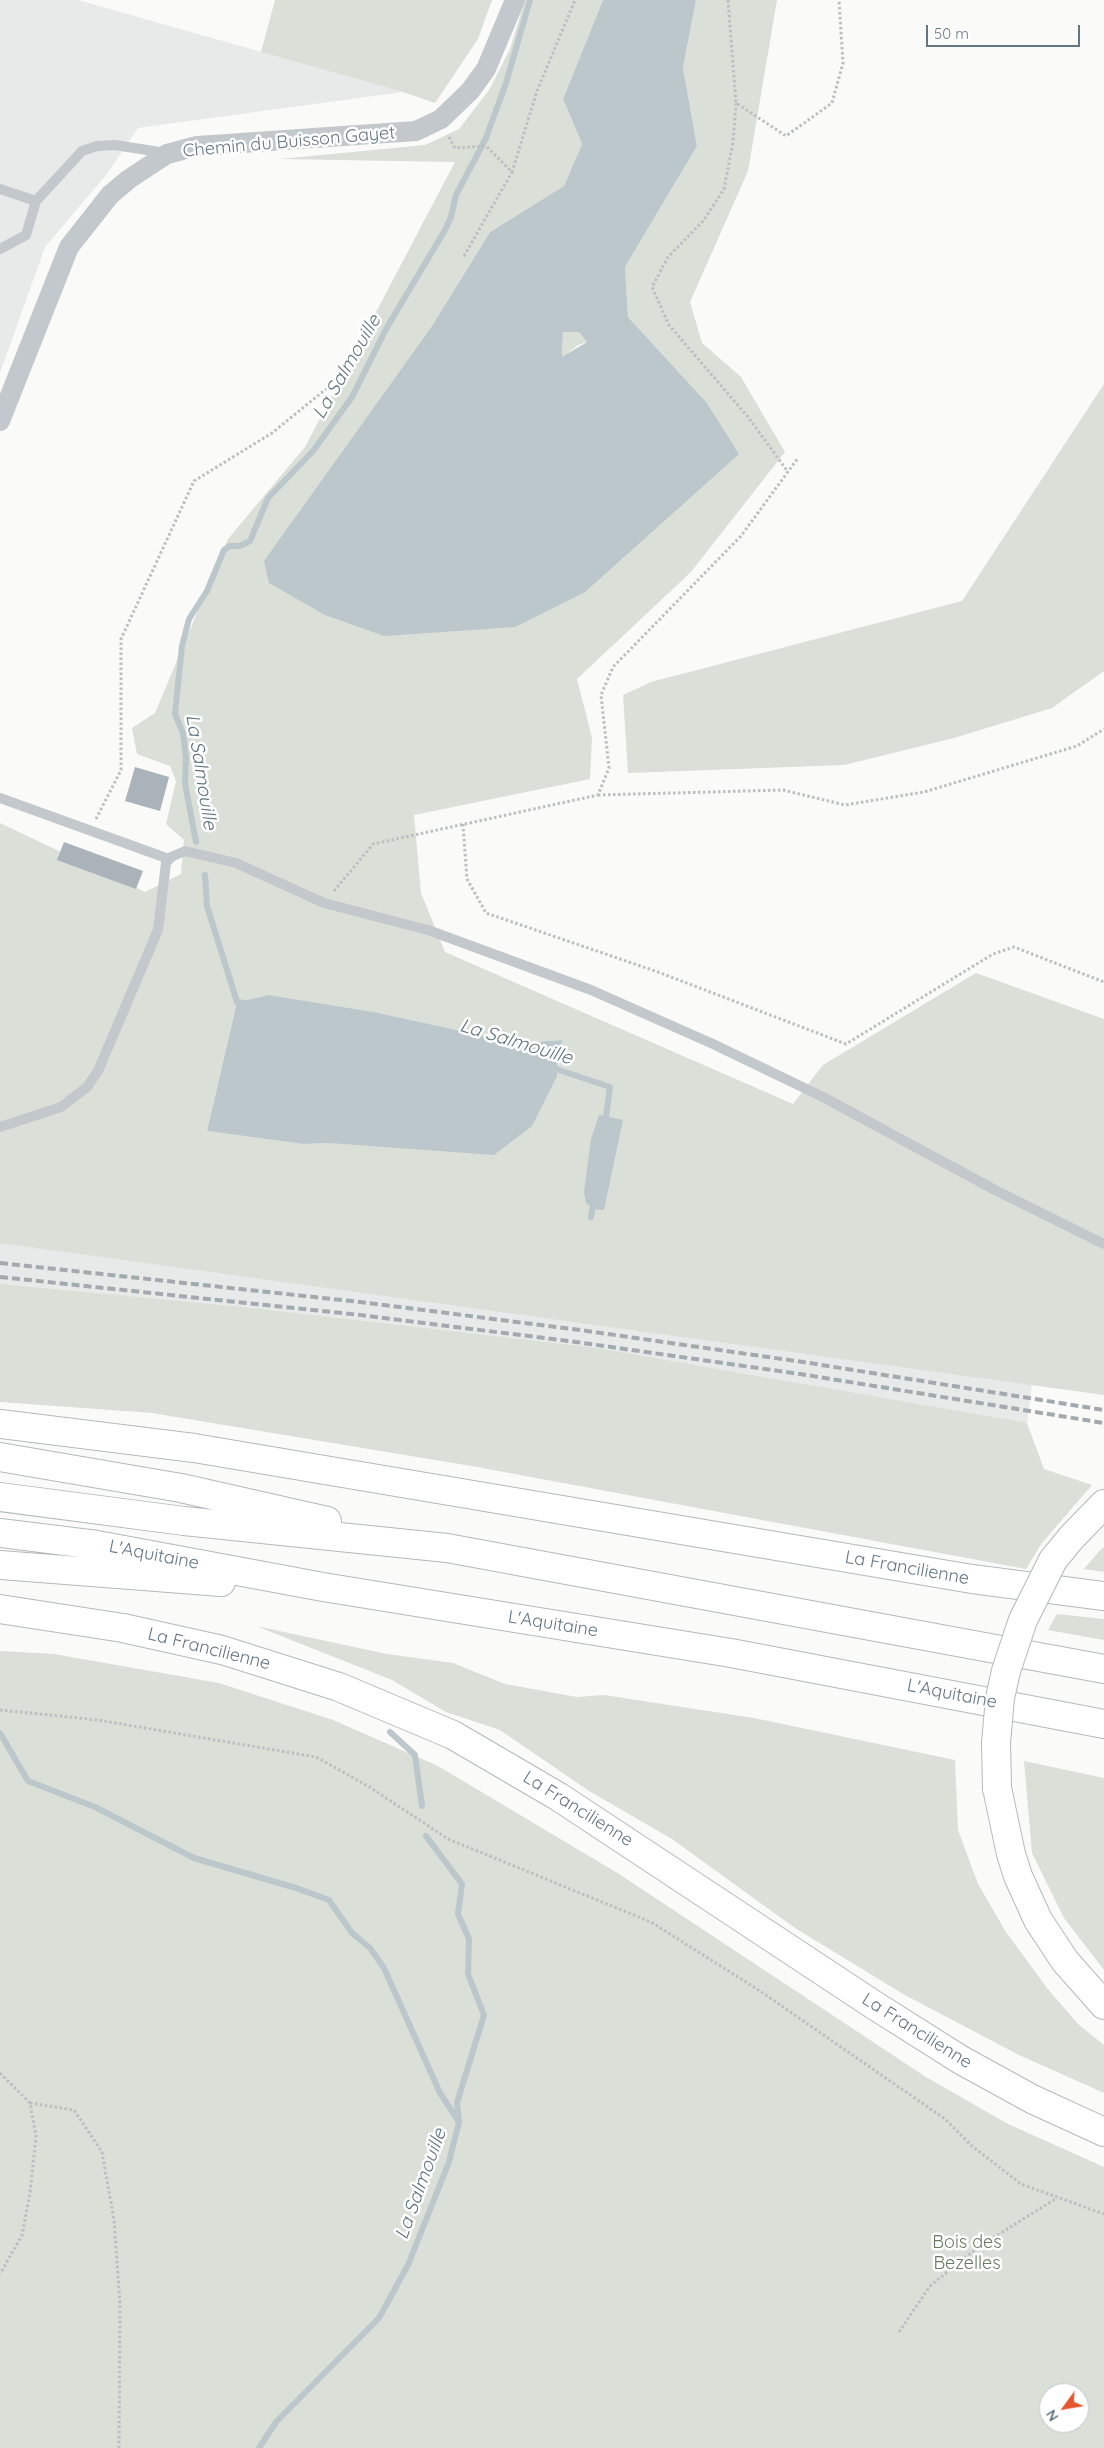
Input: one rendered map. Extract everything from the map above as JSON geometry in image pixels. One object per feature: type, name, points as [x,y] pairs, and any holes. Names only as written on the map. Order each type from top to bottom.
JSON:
[{"type":"highway","name":"La Francilienne","points":[[0,1424],[194,1448],[972,1579],[1104,1596]]},
{"type":"highway","points":[[0,1457],[181,1488],[447,1548]]},
{"type":"highway","name":"L'Aquitaine","points":[[0,1497],[184,1521],[447,1548],[1104,1669]]},
{"type":"highway","points":[[1104,1504],[1071,1538],[1053,1560],[1027,1612],[1006,1671],[1000,1698],[996,1743],[997,1788],[1011,1854],[1018,1876],[1038,1920],[1065,1961],[1104,2005]]},
{"type":"highway","name":"L'Aquitaine","points":[[0,1533],[97,1545],[323,1587],[731,1653],[1104,1724]]},
{"type":"highway","points":[[0,1565],[182,1580],[323,1587]]},
{"type":"highway","name":"La Francilienne","points":[[0,1609],[123,1628],[184,1640],[241,1655],[338,1687],[452,1735],[517,1771],[584,1813],[874,2005],[961,2060],[1032,2099],[1104,2132]]},
{"type":"street","name":"Chemin du Buisson Gayet","points":[[0,421],[69,247],[110,195],[146,166],[167,154],[197,146],[416,131],[441,119],[470,91],[486,68],[515,0]]},
{"type":"lane","points":[[0,249],[26,236],[36,201],[82,151],[97,146],[115,145],[167,154]]},
{"type":"lane","points":[[0,189],[36,201]]},
{"type":"lane","points":[[0,798],[169,859]]},
{"type":"lane","points":[[0,1127],[61,1107],[87,1087],[98,1070],[158,930],[163,870],[169,859],[178,853],[185,852],[236,863],[324,903],[428,930],[591,990],[713,1044],[823,1097],[995,1190],[1104,1244]]},
{"type":"path","points":[[464,256],[512,172],[537,91],[575,0]]},
{"type":"path","points":[[728,0],[736,102],[733,142],[724,189],[704,220],[668,258],[652,287],[668,325],[748,416],[788,472]]},
{"type":"path","points":[[736,102],[786,136],[832,103],[843,63],[839,0]]},
{"type":"path","points":[[441,119],[454,148],[486,146],[512,172]]},
{"type":"path","points":[[89,830],[121,770],[121,639],[194,481],[272,433],[326,389]]},
{"type":"path","points":[[598,795],[609,768],[601,695],[612,667],[741,536],[798,458]]},
{"type":"path","points":[[324,903],[373,844],[598,795],[783,790],[844,805],[924,792],[1077,746],[1104,729]]},
{"type":"path","points":[[463,824],[467,879],[486,913],[658,972],[846,1044],[992,954],[1014,948],[1104,982]]},
{"type":"path","points":[[0,1710],[98,1720],[316,1756],[368,1786],[448,1839],[652,1922],[760,1991],[945,2119],[972,2146],[1021,2184],[1104,2214]]},
{"type":"path","points":[[0,2073],[30,2103],[36,2136],[30,2193],[22,2235],[0,2274]]},
{"type":"path","points":[[30,2103],[74,2110],[102,2152],[114,2220],[120,2303],[119,2448]]},
{"type":"path","points":[[899,2332],[930,2286],[977,2248],[1058,2197]]},
{"type":"shaded area","points":[[0,0],[78,0],[403,92],[138,128],[107,174],[45,247],[0,373]]},
{"type":"shaded area","points":[[603,0],[696,0],[683,68],[697,146],[625,267],[628,317],[707,403],[739,454],[585,592],[515,627],[384,636],[325,615],[269,583],[264,561],[430,329],[490,232],[564,186],[582,144],[563,99]],"holes":[[[563,332],[579,332],[587,342],[562,357]]]},
{"type":"shaded area","points":[[269,995],[374,1012],[517,1043],[563,1040],[557,1057],[557,1076],[532,1126],[494,1155],[330,1143],[303,1144],[207,1131],[237,1002]]},
{"type":"shaded area","points":[[599,1115],[623,1120],[604,1210],[594,1209],[586,1203],[584,1192],[591,1139]]},
{"type":"shaded area","points":[[0,1240],[1032,1384],[1027,1423],[540,1354],[0,1295]]},
{"type":"green space","points":[[275,0],[492,0],[478,39],[435,103],[403,92],[261,52]]},
{"type":"green space","points":[[525,0],[603,0],[563,99],[582,144],[564,186],[490,232],[430,329],[739,455],[707,403],[628,317],[625,267],[697,146],[683,68],[696,0],[777,0],[748,171],[690,302],[702,343],[741,377],[785,452],[691,572],[577,679],[592,738],[590,779],[414,815],[421,893],[445,952],[793,1104],[823,1065],[976,973],[1104,1019],[1104,1395],[0,1243],[0,823],[145,892],[181,874],[184,840],[166,824],[176,781],[170,766],[137,754],[132,728],[155,713],[228,539],[305,447],[455,162],[280,159],[425,145],[459,129],[489,90],[510,49]],"holes":[[[269,995],[374,1012],[517,1043],[563,1040],[557,1057],[557,1076],[330,1143],[303,1144],[207,1131],[237,1002]]]},
{"type":"green space","points":[[563,332],[579,332],[587,342],[578,345],[562,358]]},
{"type":"green space","points":[[1104,384],[1104,671],[1052,708],[954,738],[844,765],[628,773],[623,695],[651,682],[962,601]]},
{"type":"green space","points":[[0,1284],[242,1307],[597,1348],[1027,1423],[1044,1469],[1092,1485],[1042,1543],[1026,1569],[477,1467],[152,1413],[0,1402]]},
{"type":"green space","points":[[1104,1547],[1104,1572],[1084,1569],[1101,1549]]},
{"type":"green space","points":[[1057,1614],[1104,1619],[1104,1640],[1048,1630]]},
{"type":"green space","points":[[256,1626],[387,1654],[453,1663],[505,1684],[577,1697],[604,1695],[754,1718],[955,1760],[958,1830],[978,1884],[1006,1932],[1047,1988],[1078,2024],[1104,2045],[1104,2093],[1019,2055],[903,1994],[795,1928],[672,1839],[589,1791],[500,1730],[446,1712],[392,1680]]},
{"type":"green space","name":"Bois des Bezelles","points":[[0,1651],[54,1654],[219,1683],[333,1720],[438,1766],[619,1874],[926,2077],[1008,2124],[1104,2167],[1104,2448],[0,2448]]},
{"type":"green space","points":[[1024,1761],[1104,1778],[1104,1970],[1064,1918],[1032,1853]]},
{"type":"building","points":[[135,767],[169,777],[160,811],[125,801]]},
{"type":"building","points":[[64,842],[143,871],[136,889],[57,860]]},
{"type":"waterway","name":"La Salmouille","points":[[196,842],[185,783],[186,758],[183,733],[175,714],[182,646],[189,619],[207,591],[224,550],[230,546],[240,546],[250,541],[268,498],[313,451],[352,397],[386,329],[445,230],[451,217],[456,195],[486,138],[506,83],[530,0]]},
{"type":"waterway","name":"La Salmouille","points":[[205,875],[207,906],[237,1002],[245,1003]]},
{"type":"waterway","name":"La Salmouille","points":[[550,1067],[610,1087],[605,1124]]},
{"type":"waterway","name":"La Salmouille","points":[[591,1217],[594,1200]]},
{"type":"waterway","name":"La Salmouille","points":[[390,1732],[415,1755],[422,1806]]},
{"type":"waterway","points":[[0,1733],[28,1781],[95,1807],[194,1858],[296,1888],[329,1900],[352,1933],[370,1948],[384,1968],[440,2093],[457,2119]]},
{"type":"waterway","name":"La Salmouille","points":[[259,2448],[276,2422],[379,2318],[408,2265],[449,2162],[459,2122],[457,2103],[484,2015],[468,1974],[469,1939],[458,1914],[462,1884],[426,1836]]},
{"type":"railway","points":[[0,1263],[360,1302],[580,1330],[803,1362],[1104,1410]]},
{"type":"railway","points":[[0,1277],[360,1315],[576,1342],[800,1374],[1104,1423]]}]
